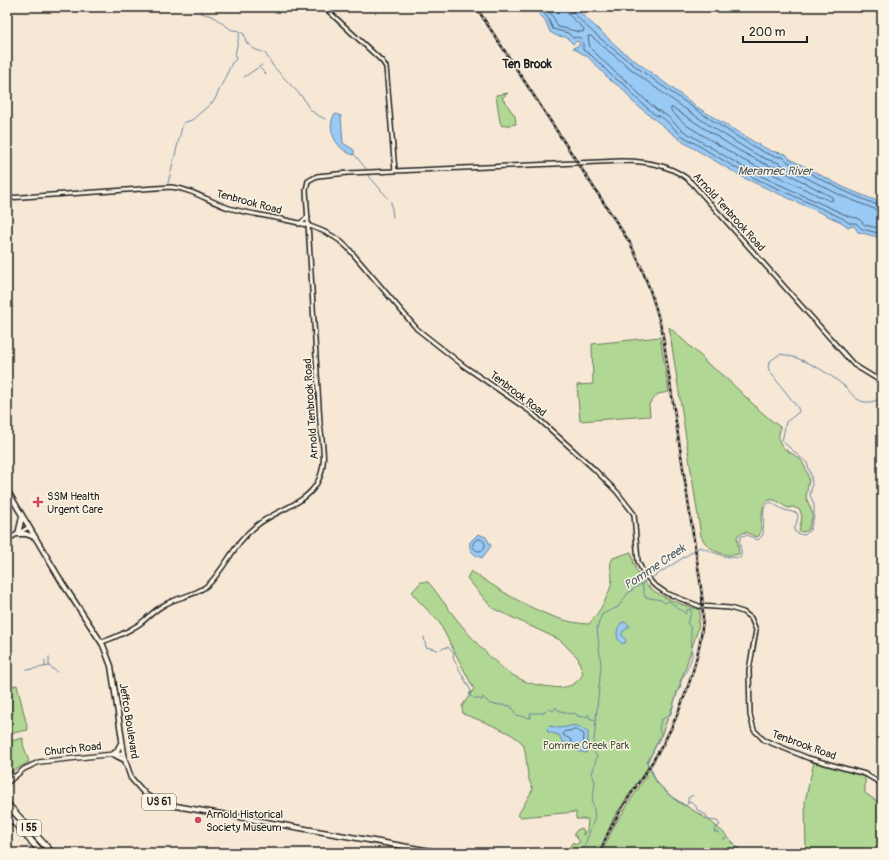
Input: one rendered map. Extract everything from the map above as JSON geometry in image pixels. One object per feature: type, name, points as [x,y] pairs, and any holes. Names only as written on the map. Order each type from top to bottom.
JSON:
[{"type":"highway","name":"I 55","points":[[7,804],[52,853]]},
{"type":"highway","name":"I 55","points":[[7,814],[42,853]]},
{"type":"main road","name":"Jeffco Boulevard","points":[[7,490],[63,584],[102,642],[111,666],[125,760],[130,775],[138,787],[146,795],[163,804],[442,853]]},
{"type":"main road","points":[[22,516],[18,534],[27,534],[36,538]]},
{"type":"main road","points":[[122,740],[117,751],[113,754],[125,760]]},
{"type":"main road","name":"Church Road","points":[[7,783],[28,766],[44,760],[124,753]]},
{"type":"street","points":[[324,7],[381,60],[387,68],[395,171]]},
{"type":"street","name":"Arnold Tenbrook Road","points":[[102,642],[137,626],[165,604],[193,594],[204,588],[214,579],[249,531],[262,521],[303,498],[314,489],[319,480],[324,458],[320,423],[306,187],[308,181],[313,177],[395,171],[621,161],[650,164],[672,169],[691,182],[853,363],[882,382]]},
{"type":"street","name":"Tenbrook Road","points":[[7,198],[169,187],[186,190],[229,208],[308,226],[334,237],[344,244],[417,329],[464,366],[531,412],[609,483],[626,502],[634,514],[638,561],[647,578],[660,590],[700,606],[724,607],[739,611],[748,616],[754,622],[756,632],[749,670],[750,712],[753,726],[759,736],[766,741],[805,757],[865,774],[882,784]]},
{"type":"street","points":[[299,224],[308,217]]},
{"type":"street","points":[[309,233],[311,230],[315,229]]},
{"type":"street","points":[[7,540],[29,527]]},
{"type":"street","points":[[7,771],[14,777]]},
{"type":"green space","points":[[508,93],[502,98],[515,116],[516,124],[502,126],[500,122],[496,95]]},
{"type":"green space","points":[[669,327],[704,359],[705,362],[715,369],[770,420],[780,427],[780,443],[785,449],[800,459],[805,466],[809,479],[806,497],[813,515],[808,530],[804,532],[799,531],[802,517],[800,510],[793,507],[788,508],[774,500],[769,500],[765,503],[763,508],[759,536],[756,537],[746,532],[739,534],[737,537],[739,554],[722,554],[712,549],[704,541],[701,536]]},
{"type":"green space","points":[[660,337],[669,392],[658,394],[649,404],[650,416],[580,421],[577,385],[593,384],[592,344]]},
{"type":"green space","name":"Pomme Creek Park","points":[[631,552],[635,567],[644,583],[658,594],[666,598],[700,610],[698,629],[675,700],[661,736],[647,763],[657,783],[672,797],[710,821],[724,833],[742,853],[618,853],[614,849],[611,853],[602,853],[614,826],[647,775],[645,771],[614,817],[599,853],[577,853],[570,850],[570,846],[573,842],[575,845],[580,842],[574,834],[577,830],[582,828],[584,831],[583,835],[587,830],[588,819],[576,819],[576,812],[520,817],[518,815],[533,789],[530,784],[524,747],[521,742],[507,732],[463,714],[462,706],[474,689],[439,622],[412,592],[421,582],[428,582],[479,646],[510,673],[524,681],[544,686],[557,688],[566,687],[574,684],[583,674],[578,658],[560,640],[492,608],[467,578],[471,571],[512,597],[543,613],[574,622],[589,624],[600,609],[611,585],[611,563],[613,558]]},
{"type":"green space","points":[[17,685],[28,730],[7,734],[7,687]]},
{"type":"green space","points":[[23,738],[23,744],[29,762],[11,771],[7,768],[7,742]]},
{"type":"green space","points":[[814,762],[865,776],[865,793],[882,805],[882,853],[806,853],[805,801]]},
{"type":"water","name":"Meramec River","points":[[533,7],[574,7],[622,51],[700,109],[759,145],[771,151],[786,154],[790,159],[845,188],[882,203],[882,238],[858,232],[854,226],[848,227],[841,222],[744,178],[683,142],[633,102],[623,89],[610,80],[588,57],[573,48],[580,45],[579,42],[577,41],[573,44],[566,37],[557,36],[550,32],[545,20]]},
{"type":"water","points":[[337,114],[341,116],[343,143],[354,150],[354,155],[348,153],[338,145],[332,133],[332,121],[334,115]]},
{"type":"water","points":[[478,534],[486,537],[491,546],[482,558],[474,554],[470,548],[470,542]]},
{"type":"water","points":[[624,622],[630,626],[623,631],[622,635],[626,642],[622,644],[617,637],[617,631],[621,623]]},
{"type":"water","points":[[576,725],[588,732],[588,748],[586,753],[573,750],[567,742],[563,743],[559,735],[548,732],[547,729],[550,726],[560,728]]},
{"type":"waterway","points":[[168,183],[183,123],[192,120],[214,101],[232,63],[236,59],[235,55],[240,31],[232,30],[212,16],[201,13],[200,7]]},
{"type":"waterway","points":[[241,32],[244,34],[246,42],[254,49],[265,53],[273,66],[304,99],[310,109],[325,119]]},
{"type":"waterway","points":[[244,77],[262,65]]},
{"type":"waterway","points":[[260,68],[266,74]]},
{"type":"waterway","points":[[355,155],[367,170]]},
{"type":"waterway","points":[[368,175],[388,198]]},
{"type":"waterway","points":[[391,202],[393,217]]},
{"type":"waterway","name":"Pomme Creek","points":[[650,579],[700,547],[723,556],[740,558],[741,536],[747,535],[758,540],[763,535],[764,508],[770,502],[784,510],[797,513],[798,517],[794,531],[805,535],[810,530],[814,517],[814,505],[810,495],[812,485],[811,475],[807,463],[782,441],[786,422],[799,412],[798,408],[770,372],[768,367],[770,361],[780,354],[797,358],[813,365],[829,375],[843,385],[857,399],[864,402],[871,402],[882,397]]},
{"type":"waterway","name":"Pomme Creek","points":[[593,751],[601,666],[597,628],[602,614],[618,607],[628,593],[647,580]]},
{"type":"waterway","points":[[642,584],[645,597],[661,600],[665,603],[669,601],[686,614],[687,610],[691,609],[691,614],[687,623],[690,626],[692,657],[686,672],[680,681],[681,686],[677,692],[671,714],[661,720],[659,729],[661,735],[647,763],[651,768],[657,782],[674,799],[685,806],[690,802],[696,806],[697,810],[706,815],[708,820],[717,821],[720,825],[715,828],[714,832],[718,832],[723,840],[727,837],[734,843],[739,853]]},
{"type":"waterway","points":[[424,637],[426,647],[438,650]]},
{"type":"waterway","points":[[441,649],[448,647],[454,654],[453,658],[471,691],[469,695],[472,697]]},
{"type":"waterway","points":[[49,657],[49,666]]},
{"type":"waterway","points":[[45,660],[45,666]]},
{"type":"waterway","points":[[27,670],[49,666],[57,672]]},
{"type":"waterway","points":[[474,698],[482,700],[483,697],[490,704],[511,706],[516,715],[531,718],[530,713],[544,713],[545,711]]},
{"type":"waterway","points":[[546,710],[548,708],[553,711],[556,707],[557,709]]},
{"type":"waterway","points":[[558,710],[569,714],[575,713],[577,716],[585,717],[589,715],[589,718],[595,720]]},
{"type":"waterway","name":"Pomme Creek","points":[[592,803],[595,782],[592,774],[597,756],[594,752]]},
{"type":"waterway","points":[[688,803],[688,798],[693,795]]},
{"type":"waterway","name":"Pomme Creek","points":[[582,853],[595,817],[593,804]]},
{"type":"railway","points":[[476,7],[630,243],[645,275],[662,330],[701,584],[703,616],[698,652],[693,672],[679,711],[662,746],[610,829],[600,853]]},
{"type":"place","name":"SSM Health Urgent Care","points":[[38,502]]},
{"type":"place","name":"Arnold Historical Society Museum","points":[[198,820]]},
{"type":"district","name":"Ten Brook","points":[[527,64]]}]
